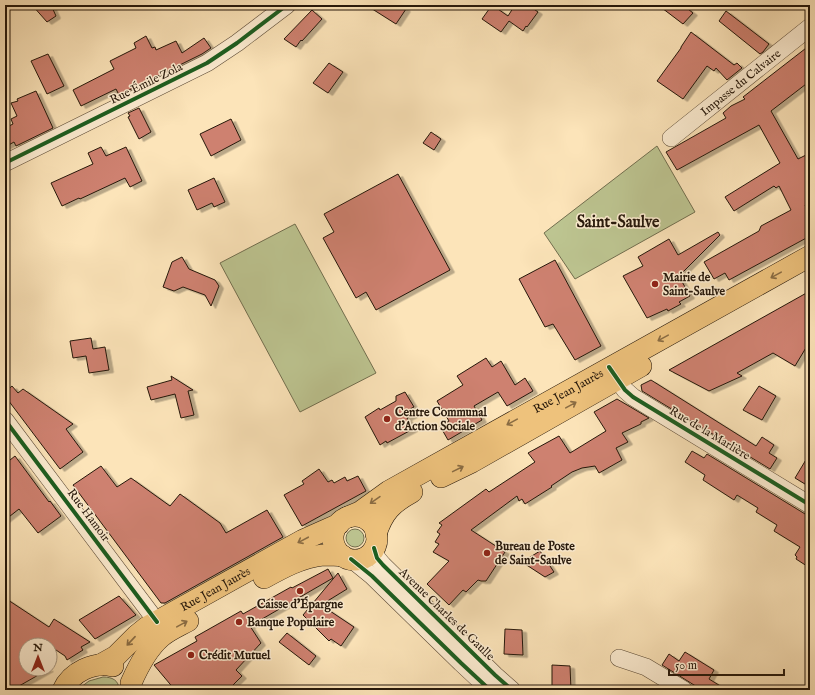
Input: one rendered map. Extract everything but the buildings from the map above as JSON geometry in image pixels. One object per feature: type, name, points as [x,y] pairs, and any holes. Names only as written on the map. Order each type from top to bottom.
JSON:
[{"type":"main road","name":"Rue Jean Jaurès","points":[[375,541],[380,522],[384,515],[402,498],[472,462],[613,373],[642,350],[810,256]]},
{"type":"main road","name":"Rue Jean Jaurès","points":[[100,665],[116,656],[137,634],[147,627],[304,540],[360,512],[389,491],[810,271]]},
{"type":"main road","points":[[356,517],[365,519],[371,524],[375,541],[371,553],[364,558],[346,558],[335,548],[333,539],[334,531],[343,520],[356,517]]},
{"type":"main road","name":"Rue Jean Jaurès","points":[[132,688],[139,665],[159,639],[172,629],[293,563],[330,555],[346,558]]},
{"type":"main road","name":"Rue Jean Jaurès","points":[[62,687],[82,670],[91,666],[100,665],[111,666],[119,669],[128,677],[132,688]]},
{"type":"street","name":"Rue Émile Zola","points":[[5,163],[207,63],[237,43],[287,5]]},
{"type":"street","name":"Impasse du Calvaire","points":[[671,138],[810,27]]},
{"type":"street","name":"Rue de la Marlière","points":[[613,373],[625,390],[633,397],[810,505]]},
{"type":"street","name":"Rue Hamoir","points":[[5,420],[157,622]]},
{"type":"street","name":"Avenue Charles de Gaulle","points":[[375,541],[377,558],[391,574],[512,690]]},
{"type":"street","name":"Avenue Charles de Gaulle","points":[[346,558],[372,576],[490,690]]},
{"type":"street","points":[[619,658],[646,668],[684,690]]},
{"type":"green space","points":[[657,146],[695,212],[575,279],[544,233]]},
{"type":"green space","points":[[295,224],[376,373],[300,412],[220,263]]},
{"type":"green space","points":[[355,529],[361,532],[364,538],[361,544],[355,547],[349,544],[346,538],[349,532]]},
{"type":"green space","points":[[103,677],[116,681],[119,690],[77,690],[89,681]]},
{"type":"cycle path","points":[[5,163],[207,63],[237,43],[287,5]]},
{"type":"cycle path","points":[[609,367],[625,390],[633,397],[810,505]]},
{"type":"cycle path","points":[[5,420],[157,622]]},
{"type":"cycle path","points":[[374,548],[377,558],[383,565],[512,690]]},
{"type":"cycle path","points":[[351,559],[372,576],[490,690]]},
{"type":"place","name":"Mairie de Saint-Saulve","points":[[655,284]]},
{"type":"place","name":"Centre Communal d'Action Sociale","points":[[387,419]]},
{"type":"place","name":"Bureau de Poste de Saint-Saulve","points":[[487,553]]},
{"type":"place","name":"Caisse d'Épargne","points":[[300,591]]},
{"type":"place","name":"Banque Populaire","points":[[239,622]]},
{"type":"place","name":"Crédit Mutuel","points":[[191,655]]},
{"type":"district","name":"Saint-Saulve","points":[[618,221]]}]
